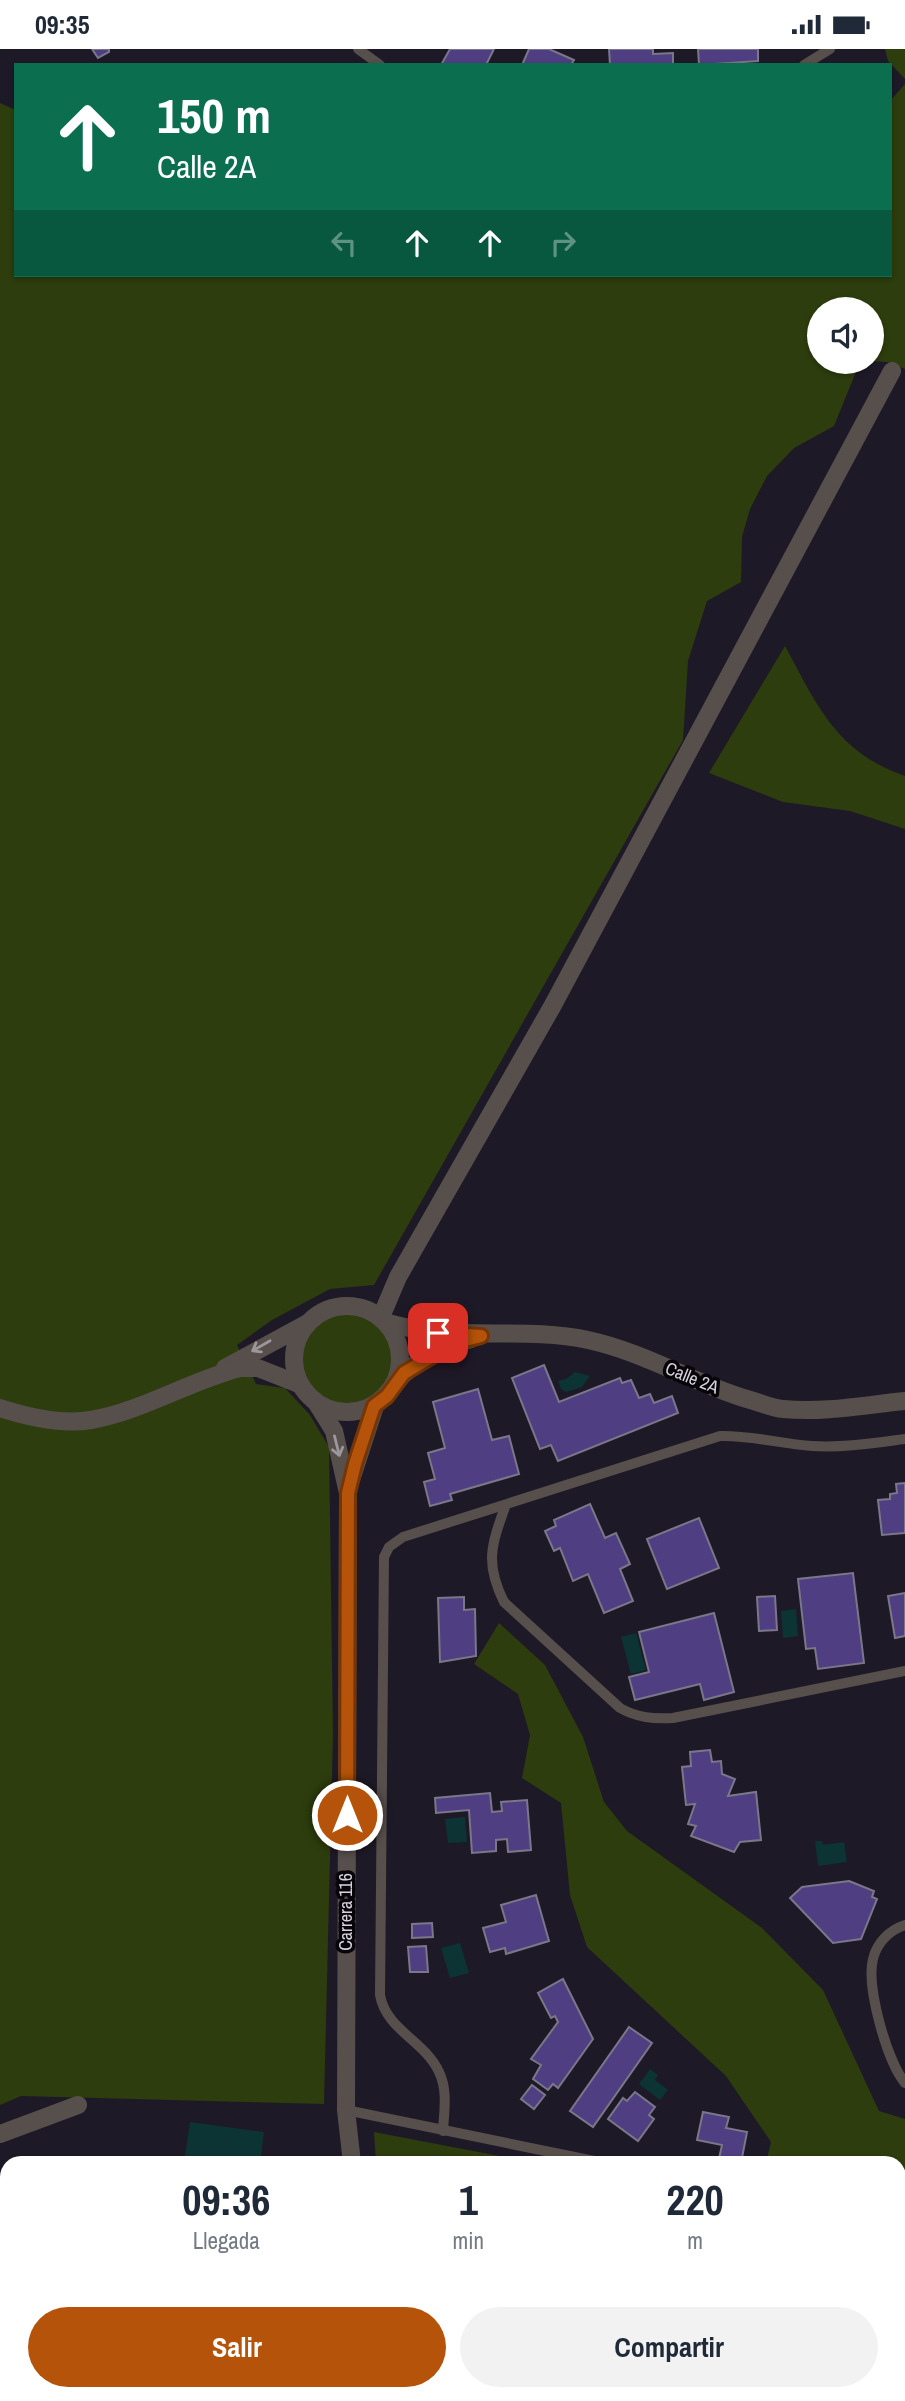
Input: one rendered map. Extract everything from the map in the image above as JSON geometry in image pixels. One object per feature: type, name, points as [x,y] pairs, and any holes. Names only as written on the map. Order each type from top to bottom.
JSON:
[{"type":"street","points":[[384,1320],[398,1277],[553,1005],[891,371]]},
{"type":"street","points":[[363,1307],[398,1277]]},
{"type":"street","points":[[0,1408],[47,1420],[90,1420],[128,1410],[217,1374],[258,1367],[301,1385],[316,1402],[345,1413],[374,1406],[387,1396],[396,1382],[400,1351],[384,1320],[363,1307],[333,1307],[308,1323],[269,1341],[217,1374]]},
{"type":"street","name":"Calle 2A","points":[[384,1320],[438,1333],[481,1336],[552,1334],[590,1340],[638,1355],[734,1395],[782,1409],[825,1409],[905,1401]]},
{"type":"street","points":[[301,1385],[294,1359],[300,1333],[308,1323]]},
{"type":"street","name":"Calle 2A","points":[[396,1382],[419,1363],[454,1343],[481,1336]]},
{"type":"street","name":"Carrera 116","points":[[316,1402],[334,1431],[348,1493],[346,2111],[351,2156]]},
{"type":"street","name":"Carrera 116","points":[[348,1493],[374,1406]]},
{"type":"street","points":[[0,2134],[78,2105]]},
{"type":"lane","points":[[358,49],[377,63]]},
{"type":"lane","points":[[807,63],[830,49]]},
{"type":"lane","points":[[443,2131],[444,2093],[440,2073],[430,2057],[387,2017],[380,1995],[384,1557],[396,1541],[720,1436],[744,1435],[810,1446],[842,1447],[905,1439]]},
{"type":"lane","points":[[505,1507],[489,1561],[494,1582],[504,1602],[620,1708],[632,1714],[650,1719],[673,1718],[905,1671]]},
{"type":"lane","points":[[905,1925],[890,1932],[880,1943],[873,1959],[872,1979],[887,2053],[905,2083]]},
{"type":"lane","points":[[346,2111],[569,2156]]},
{"type":"green space","points":[[885,49],[905,49],[905,79],[892,63],[888,61]]},
{"type":"green space","points":[[905,84],[905,369],[884,362],[884,297],[807,297],[807,374],[855,374],[834,426],[794,448],[767,476],[750,509],[742,537],[741,582],[707,601],[688,661],[683,740],[374,1285],[330,1289],[272,1320],[237,1345],[256,1384],[285,1388],[310,1415],[329,1447],[333,1735],[324,2104],[21,2096],[0,2105],[0,103],[14,109],[14,277],[892,277],[892,99]]},
{"type":"green space","points":[[785,646],[819,707],[845,740],[881,766],[905,776],[905,829],[850,811],[783,802],[709,773]]},
{"type":"green space","points":[[347,1306],[367,1310],[385,1321],[396,1339],[400,1359],[396,1379],[385,1397],[367,1408],[347,1412],[327,1408],[309,1397],[298,1379],[294,1359],[298,1339],[309,1321],[327,1310]]},
{"type":"green space","points":[[499,1623],[545,1665],[583,1737],[604,1802],[627,1831],[762,1928],[823,1990],[879,2111],[905,2119],[905,2156],[768,2156],[771,2142],[726,2076],[587,1947],[570,1895],[561,1803],[522,1778],[530,1735],[518,1694],[474,1664]]},
{"type":"green space","points":[[374,2132],[499,2156],[376,2156]]},
{"type":"shaded area","points":[[575,1372],[590,1376],[582,1387],[566,1392],[561,1389],[558,1381]]},
{"type":"shaded area","points":[[796,1609],[798,1636],[783,1638],[781,1611]]},
{"type":"shaded area","points":[[636,1633],[646,1670],[631,1674],[621,1637]]},
{"type":"shaded area","points":[[465,1817],[467,1842],[448,1843],[445,1819]]},
{"type":"shaded area","points":[[815,1841],[822,1841],[823,1845],[844,1842],[847,1862],[818,1866]]},
{"type":"shaded area","points":[[460,1943],[469,1973],[450,1978],[441,1948]]},
{"type":"shaded area","points":[[650,2069],[658,2075],[655,2080],[668,2090],[660,2100],[639,2084]]},
{"type":"shaded area","points":[[190,2122],[264,2132],[261,2156],[185,2156]]},
{"type":"building","points":[[92,49],[109,49],[109,52],[98,58]]},
{"type":"building","points":[[450,49],[494,49],[487,63],[442,63]]},
{"type":"building","points":[[529,49],[549,49],[574,60],[572,63],[523,63]]},
{"type":"building","points":[[609,49],[653,49],[653,54],[673,53],[673,63],[610,63]]},
{"type":"building","points":[[698,49],[758,49],[758,61],[699,63]]},
{"type":"building","points":[[544,1365],[559,1402],[620,1378],[622,1383],[631,1380],[639,1398],[650,1394],[654,1403],[672,1396],[678,1413],[558,1461],[551,1445],[540,1449],[512,1378]]},
{"type":"building","points":[[478,1389],[492,1440],[509,1436],[519,1474],[450,1494],[452,1500],[430,1506],[424,1482],[435,1479],[428,1453],[445,1448],[433,1402]]},
{"type":"building","points":[[905,1483],[905,1533],[882,1535],[878,1500],[890,1499],[890,1494],[897,1493],[896,1484]]},
{"type":"building","points":[[590,1504],[605,1538],[616,1533],[630,1564],[620,1569],[633,1601],[604,1613],[588,1574],[573,1581],[560,1548],[554,1551],[545,1531],[556,1526],[554,1520]]},
{"type":"building","points":[[699,1518],[719,1568],[667,1589],[647,1539]]},
{"type":"building","points":[[853,1573],[864,1663],[818,1669],[815,1648],[806,1649],[798,1579]]},
{"type":"building","points":[[905,1593],[905,1636],[895,1638],[888,1596]]},
{"type":"building","points":[[775,1596],[777,1630],[759,1631],[757,1597]]},
{"type":"building","points":[[464,1597],[464,1610],[475,1609],[476,1656],[440,1662],[438,1598]]},
{"type":"building","points":[[714,1613],[734,1692],[704,1700],[700,1684],[635,1700],[629,1677],[649,1672],[639,1632]]},
{"type":"building","points":[[710,1750],[712,1762],[721,1761],[722,1774],[735,1779],[728,1796],[756,1792],[761,1840],[740,1842],[734,1852],[691,1836],[696,1826],[688,1824],[695,1804],[686,1805],[682,1767],[691,1766],[690,1752]]},
{"type":"building","points":[[490,1793],[492,1812],[502,1811],[501,1802],[527,1800],[531,1850],[508,1852],[507,1839],[496,1840],[496,1851],[472,1853],[469,1810],[436,1813],[435,1798]]},
{"type":"building","points":[[849,1881],[874,1891],[872,1897],[877,1899],[861,1939],[833,1943],[790,1898],[802,1887]]},
{"type":"building","points":[[536,1895],[549,1941],[506,1954],[505,1948],[490,1952],[483,1928],[506,1922],[501,1905]]},
{"type":"building","points":[[432,1923],[433,1937],[412,1938],[412,1924]]},
{"type":"building","points":[[426,1946],[428,1972],[410,1972],[408,1947]]},
{"type":"building","points":[[563,1979],[593,2039],[558,2088],[553,2084],[548,2090],[533,2079],[541,2065],[531,2059],[558,2022],[555,2016],[551,2018],[538,1993]]},
{"type":"building","points":[[629,2027],[652,2043],[593,2127],[570,2111]]},
{"type":"building","points":[[532,2085],[545,2095],[534,2109],[521,2099]]},
{"type":"building","points":[[635,2092],[655,2107],[649,2115],[654,2119],[638,2141],[608,2119],[623,2098],[627,2101]]},
{"type":"building","points":[[703,2112],[729,2117],[726,2128],[747,2132],[742,2156],[720,2156],[722,2145],[697,2140]]},
{"type":"route","points":[[347,1815],[348,1493],[374,1406],[387,1396],[404,1373],[419,1363],[454,1343],[481,1336],[438,1333]]}]
